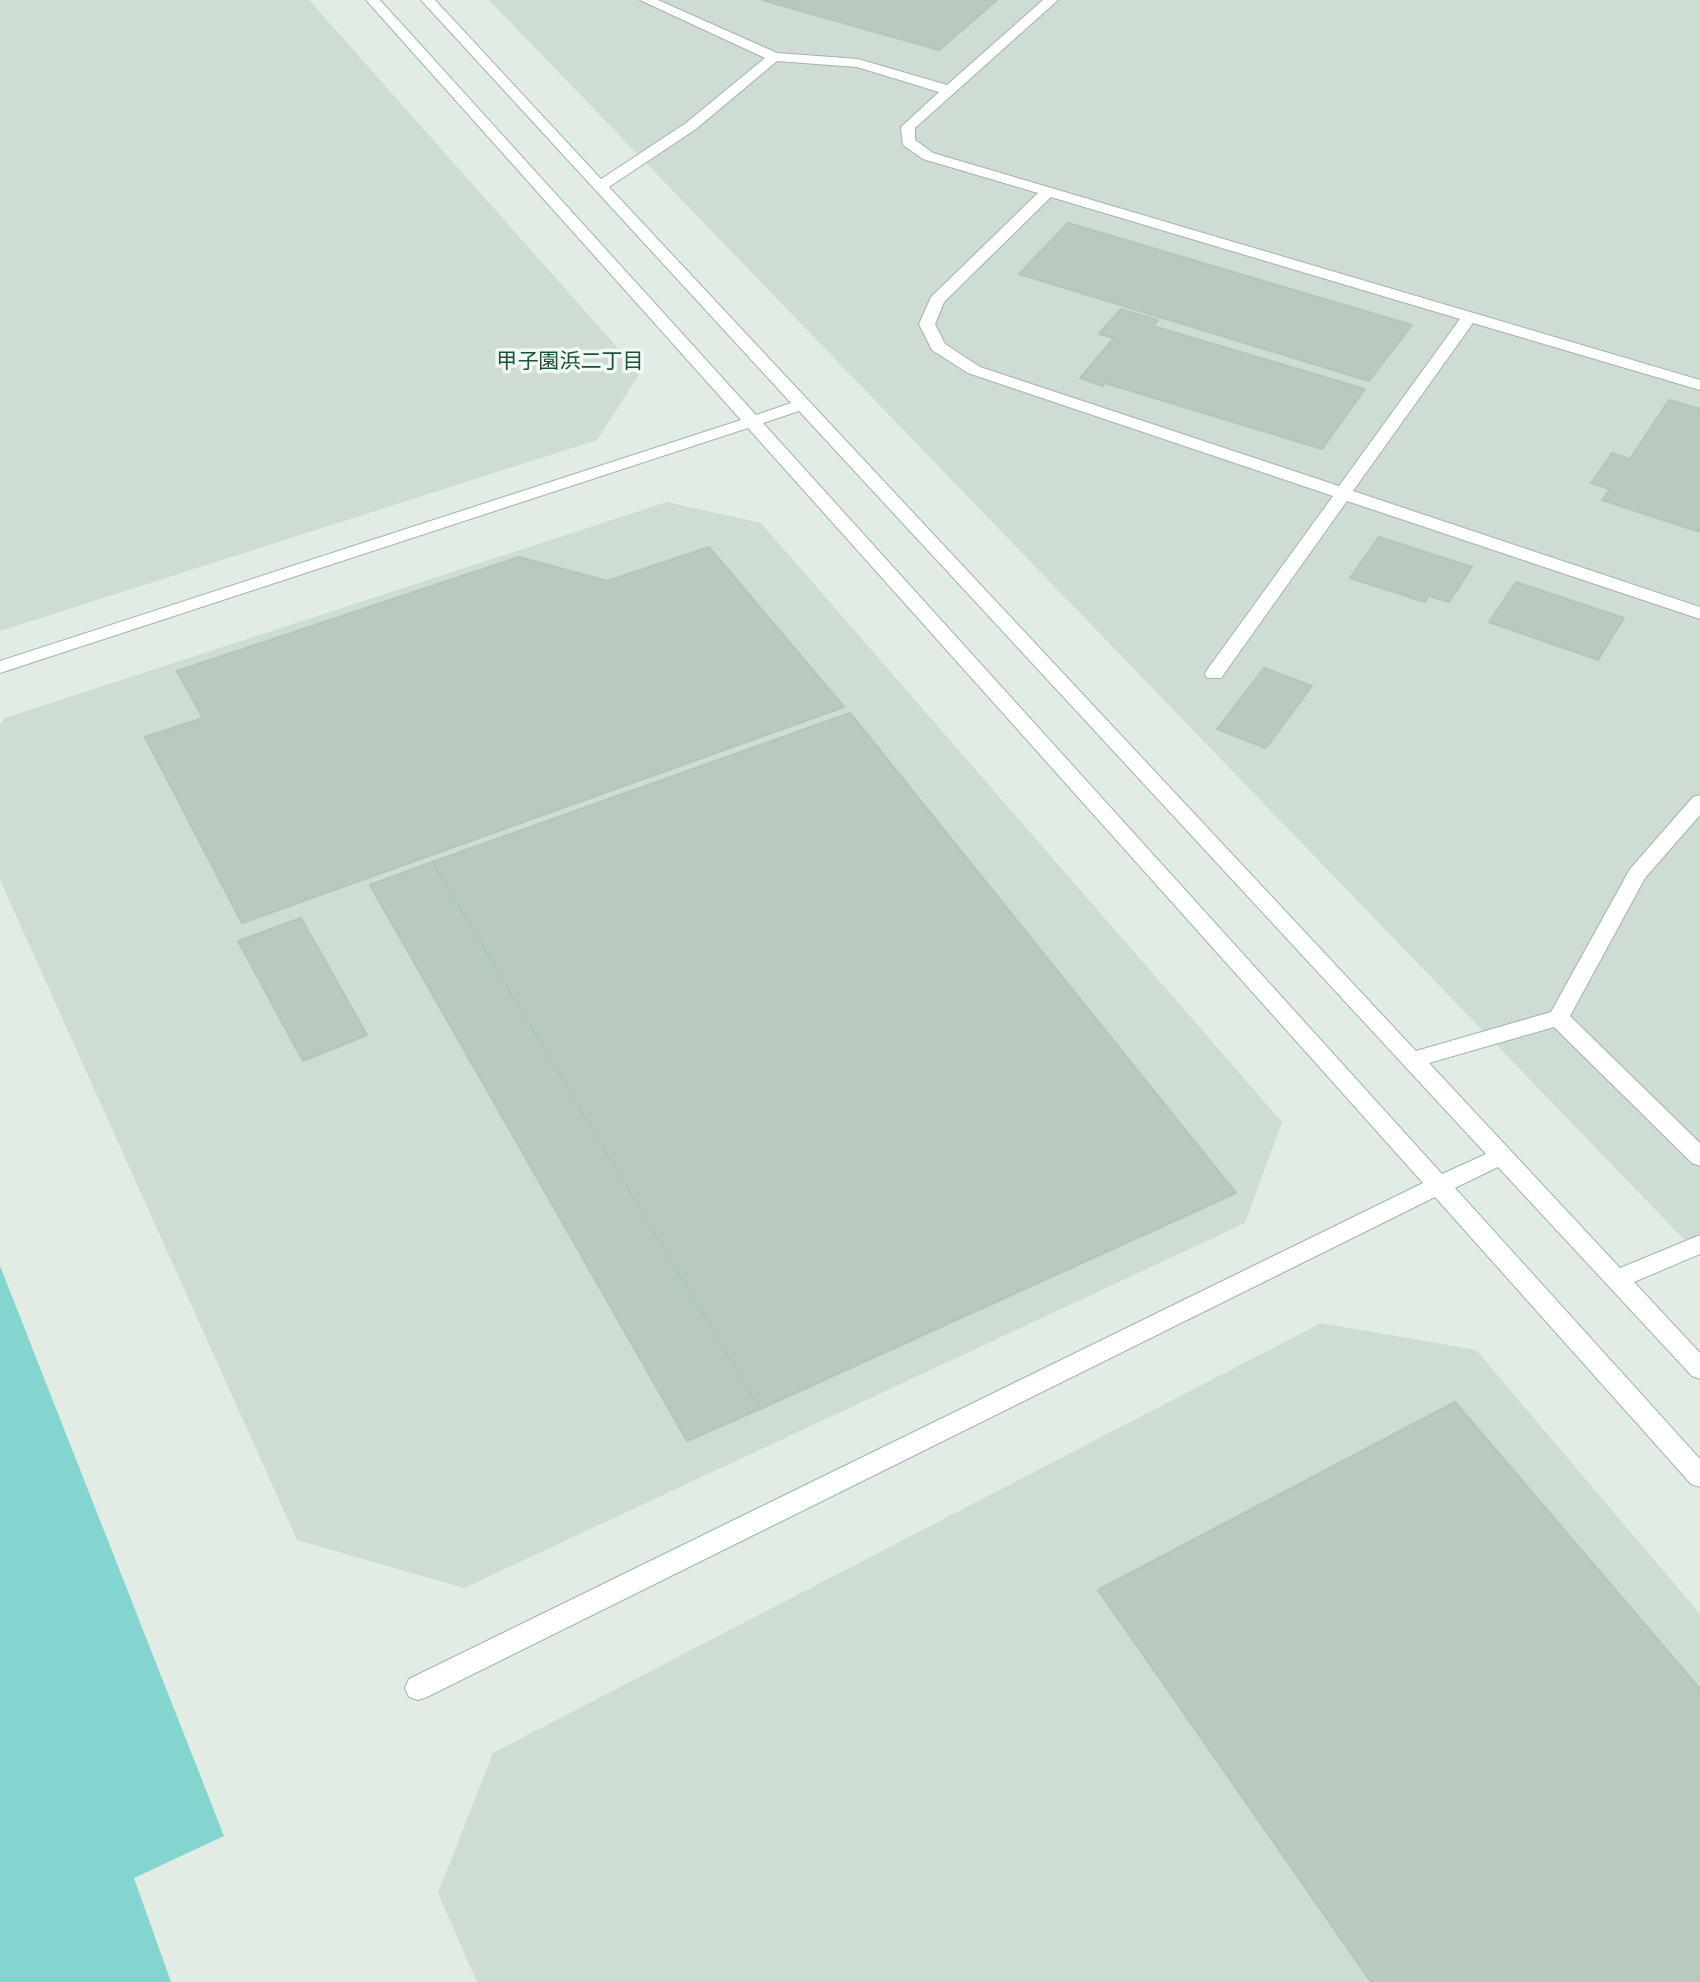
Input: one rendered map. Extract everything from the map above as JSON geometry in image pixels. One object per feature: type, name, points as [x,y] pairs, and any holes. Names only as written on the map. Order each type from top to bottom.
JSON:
[{"type":"lane","points":[[373,0],[1700,1476]]},
{"type":"lane","points":[[428,0],[1700,1368]]},
{"type":"lane","points":[[647,0],[774,57],[858,63],[947,90]]},
{"type":"lane","points":[[1051,0],[908,127],[908,142],[928,156],[1700,385]]},
{"type":"lane","points":[[600,186],[691,126],[774,57]]},
{"type":"lane","points":[[1048,192],[937,300],[928,324],[938,347],[974,370],[1700,613]]},
{"type":"lane","points":[[1214,674],[1469,316]]},
{"type":"lane","points":[[0,667],[802,405]]},
{"type":"lane","points":[[1412,1060],[1558,1018],[1637,874],[1700,802]]},
{"type":"lane","points":[[1558,1018],[1700,1157]]},
{"type":"lane","points":[[418,1688],[1502,1156]]},
{"type":"lane","points":[[1617,1279],[1700,1244]]},
{"type":"shaded area","points":[[0,0],[309,0],[640,373],[597,440],[0,631]]},
{"type":"shaded area","points":[[489,0],[1700,0],[1700,1256]]},
{"type":"shaded area","points":[[667,502],[761,523],[1282,1122],[1245,1223],[464,1588],[297,1540],[0,880],[0,725],[5,718]]},
{"type":"shaded area","points":[[1321,1323],[1476,1350],[1700,1614],[1700,1982],[477,1982],[438,1893],[493,1753]]},
{"type":"water","points":[[0,1266],[224,1836],[134,1878],[171,1982],[0,1982]]},
{"type":"building","points":[[762,0],[997,0],[939,50]]},
{"type":"building","points":[[1068,223],[1412,325],[1369,381],[1019,274]]},
{"type":"building","points":[[1121,309],[1158,320],[1153,326],[1365,389],[1322,449],[1105,383],[1103,386],[1080,378],[1114,338],[1099,334]]},
{"type":"building","points":[[1669,400],[1700,409],[1700,532],[1602,500],[1610,489],[1591,483],[1612,453],[1630,459]]},
{"type":"building","points":[[1379,537],[1472,567],[1449,602],[1429,596],[1425,602],[1350,578]]},
{"type":"building","points":[[709,547],[844,707],[242,923],[145,737],[203,718],[177,671],[519,557],[607,581]]},
{"type":"building","points":[[1516,582],[1624,618],[1598,660],[1489,622]]},
{"type":"building","points":[[1264,668],[1312,686],[1266,748],[1217,729]]},
{"type":"building","points":[[850,713],[1236,1193],[760,1409],[432,862]]},
{"type":"building","points":[[432,862],[760,1409],[687,1441],[370,885]]},
{"type":"building","points":[[301,918],[367,1035],[303,1061],[238,941]]},
{"type":"building","points":[[1455,1402],[1700,1689],[1700,1982],[1371,1982],[1098,1590]]},
{"type":"district","name":"甲子園浜二丁目","points":[[570,362]]}]
